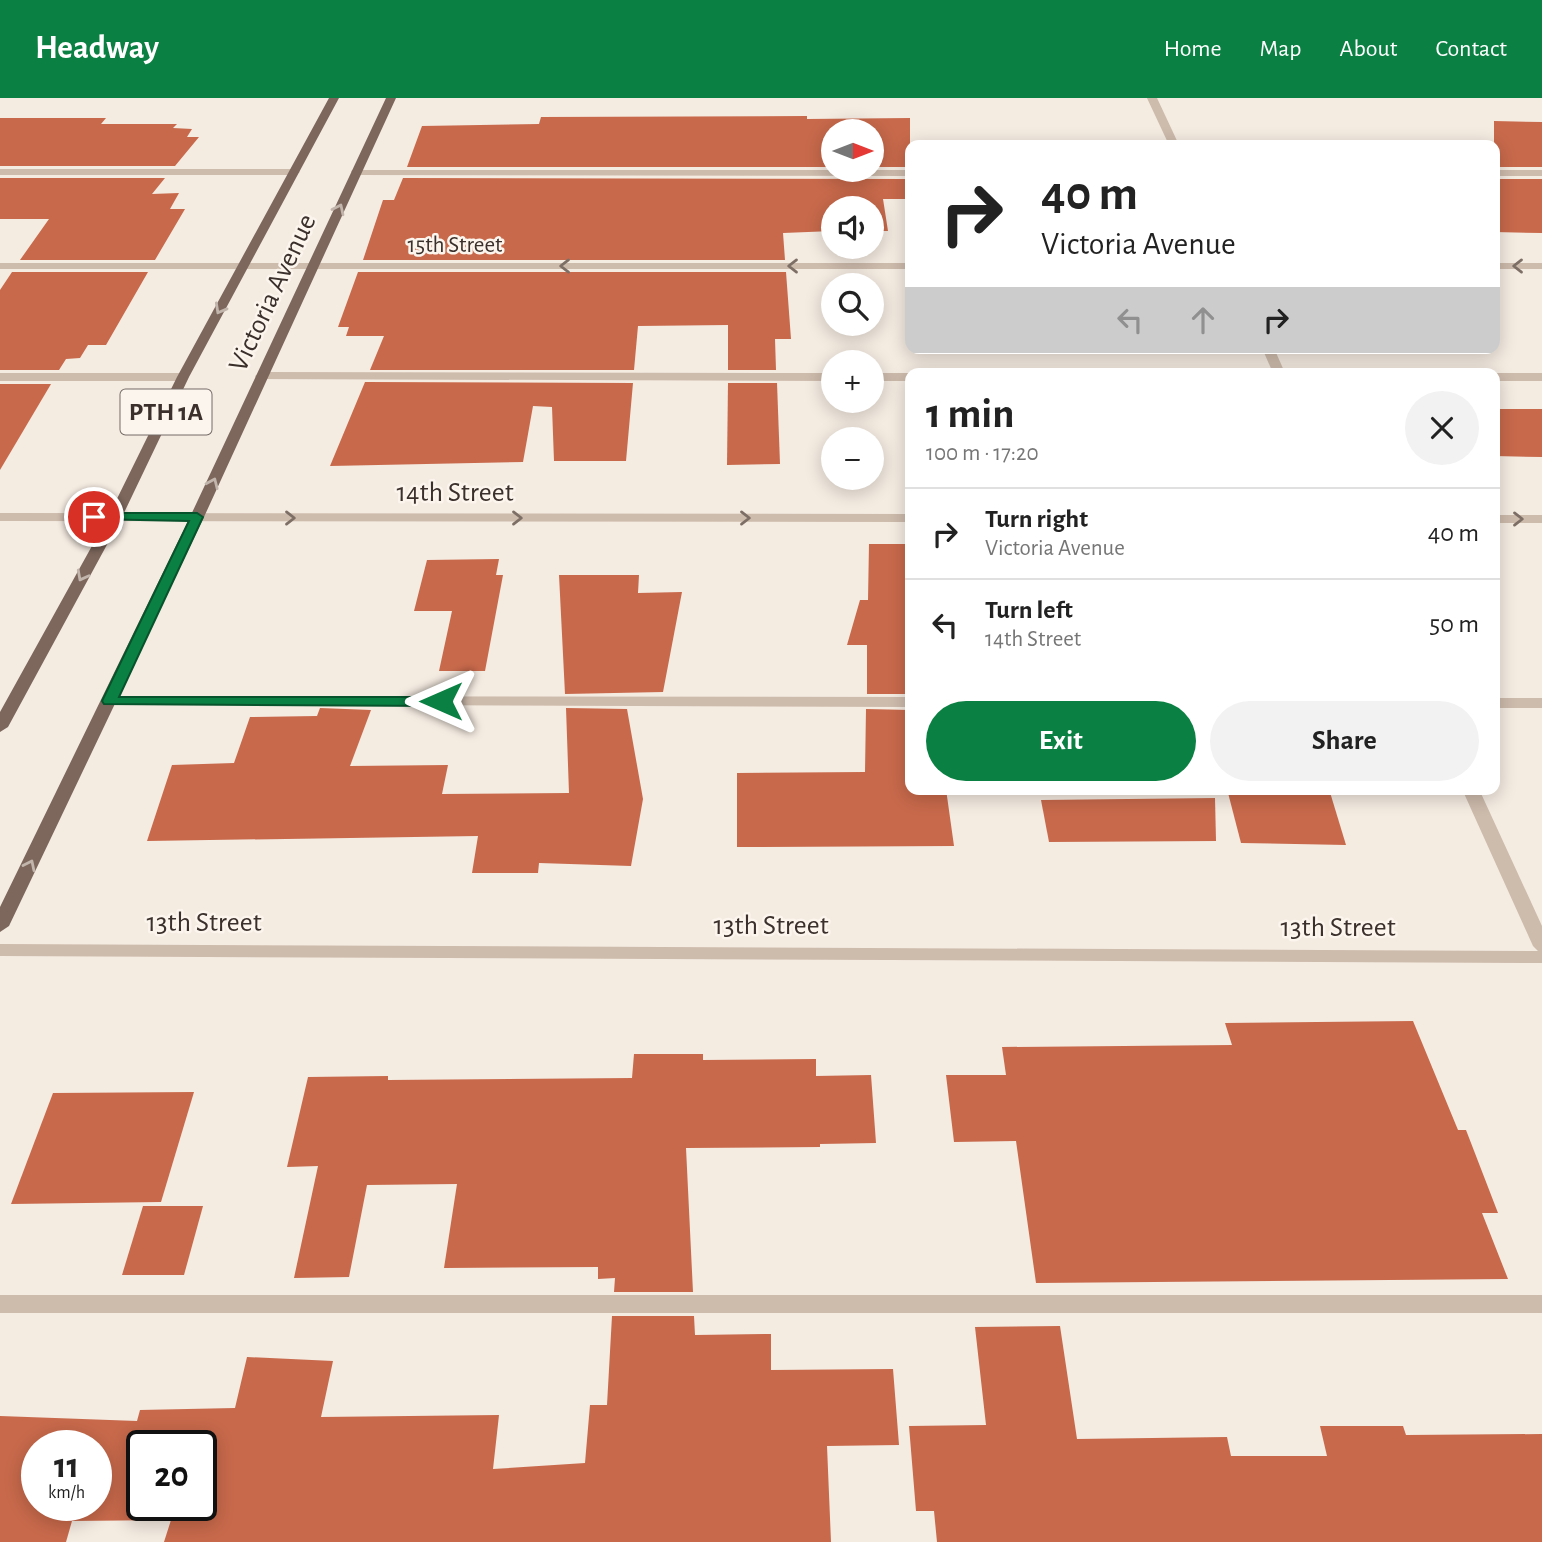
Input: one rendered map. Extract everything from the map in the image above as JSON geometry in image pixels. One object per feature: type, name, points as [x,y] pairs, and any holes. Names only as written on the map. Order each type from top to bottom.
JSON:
[{"type":"main road","name":"Victoria Avenue","points":[[0,727],[7,700],[115,517],[183,377],[334,98]]},
{"type":"main road","name":"Victoria Avenue","points":[[0,926],[197,517],[391,98]]},
{"type":"street","points":[[1152,98],[1172,140]]},
{"type":"street","points":[[0,172],[295,172]]},
{"type":"street","points":[[356,172],[905,173]]},
{"type":"street","points":[[1500,173],[1542,173]]},
{"type":"street","name":"15th Street","points":[[0,266],[905,266]]},
{"type":"street","points":[[1500,266],[1542,266]]},
{"type":"street","points":[[261,376],[821,377]]},
{"type":"street","points":[[0,377],[183,377]]},
{"type":"street","points":[[884,377],[905,377]]},
{"type":"street","points":[[1500,377],[1542,377]]},
{"type":"street","name":"14th Street","points":[[0,517],[905,519]]},
{"type":"street","points":[[1500,519],[1542,519]]},
{"type":"street","points":[[110,701],[905,702]]},
{"type":"street","points":[[1500,703],[1542,703]]},
{"type":"street","points":[[1473,795],[1542,946]]},
{"type":"street","name":"13th Street","points":[[0,950],[1542,957]]},
{"type":"street","points":[[0,1304],[1542,1304]]},
{"type":"building","points":[[541,117],[910,118],[910,140],[905,140],[905,167],[884,167],[884,119],[821,119],[821,167],[407,167],[422,126],[539,124]]},
{"type":"building","points":[[0,118],[106,118],[101,124],[177,124],[173,128],[192,129],[187,137],[199,137],[175,166],[0,166]]},
{"type":"building","points":[[1494,121],[1542,122],[1542,167],[1500,167],[1500,140],[1494,140]]},
{"type":"building","points":[[0,178],[165,178],[152,194],[179,193],[170,209],[185,209],[155,260],[20,260],[49,219],[0,219]]},
{"type":"building","points":[[403,178],[821,179],[821,182],[884,182],[884,179],[905,179],[905,199],[884,199],[884,196],[821,196],[821,231],[783,233],[785,260],[363,260],[383,200],[394,200]]},
{"type":"building","points":[[1500,179],[1542,179],[1542,233],[1500,232]]},
{"type":"building","points":[[884,205],[888,231],[884,231]]},
{"type":"building","points":[[12,272],[148,272],[106,345],[88,345],[80,358],[66,359],[59,370],[0,370],[0,290]]},
{"type":"building","points":[[358,272],[786,272],[791,339],[775,339],[776,370],[728,370],[728,325],[638,326],[634,370],[370,370],[384,336],[346,336],[349,327],[338,327]]},
{"type":"building","points":[[365,382],[633,383],[626,461],[554,461],[552,407],[533,406],[523,462],[330,466]]},
{"type":"building","points":[[728,383],[777,383],[780,464],[727,465]]},
{"type":"building","points":[[0,384],[51,384],[0,470]]},
{"type":"building","points":[[1500,409],[1542,409],[1542,457],[1500,456]]},
{"type":"building","points":[[869,544],[905,544],[905,694],[867,694],[867,645],[847,645],[860,600],[868,600]]},
{"type":"building","points":[[499,559],[496,575],[503,575],[485,671],[439,671],[452,611],[414,611],[427,560]]},
{"type":"building","points":[[559,575],[639,575],[638,593],[682,592],[663,692],[565,694]]},
{"type":"building","points":[[320,708],[371,710],[350,766],[448,765],[442,794],[569,793],[566,708],[627,709],[643,799],[631,866],[539,863],[538,873],[472,873],[478,836],[147,841],[172,765],[234,763],[250,717],[317,716]]},
{"type":"building","points":[[866,709],[905,710],[905,795],[947,795],[954,846],[737,847],[737,773],[865,772]]},
{"type":"building","points":[[1229,795],[1331,795],[1346,845],[1241,843]]},
{"type":"building","points":[[1215,798],[1216,841],[1049,842],[1041,800]]},
{"type":"building","points":[[1413,1021],[1458,1130],[1466,1130],[1498,1213],[1482,1213],[1508,1279],[1036,1283],[1016,1141],[954,1142],[946,1075],[1006,1075],[1002,1047],[1232,1045],[1225,1023]]},
{"type":"building","points":[[634,1054],[703,1054],[703,1060],[816,1059],[816,1076],[871,1075],[876,1143],[820,1144],[820,1147],[686,1148],[693,1292],[614,1292],[615,1278],[598,1279],[598,1267],[444,1268],[457,1184],[367,1185],[349,1277],[294,1278],[318,1166],[287,1167],[308,1077],[388,1076],[388,1080],[632,1078]]},
{"type":"building","points":[[194,1092],[161,1202],[11,1204],[53,1093]]},
{"type":"building","points":[[143,1206],[203,1206],[184,1275],[122,1275]]},
{"type":"building","points":[[612,1316],[694,1316],[695,1335],[771,1334],[771,1370],[893,1369],[899,1445],[827,1446],[831,1542],[164,1542],[171,1521],[217,1521],[217,1430],[126,1430],[126,1520],[112,1521],[112,1430],[21,1430],[21,1521],[72,1521],[66,1542],[0,1542],[0,1416],[137,1421],[140,1410],[235,1408],[247,1357],[333,1361],[321,1417],[499,1415],[493,1469],[585,1463],[590,1405],[607,1405]]},
{"type":"building","points":[[1060,1326],[1077,1439],[1227,1437],[1231,1456],[1327,1456],[1320,1426],[1403,1426],[1406,1435],[1542,1434],[1542,1542],[937,1542],[934,1511],[916,1511],[909,1426],[986,1425],[975,1327]]},
{"type":"route","points":[[94,517],[197,517],[110,701],[441,701]]}]
